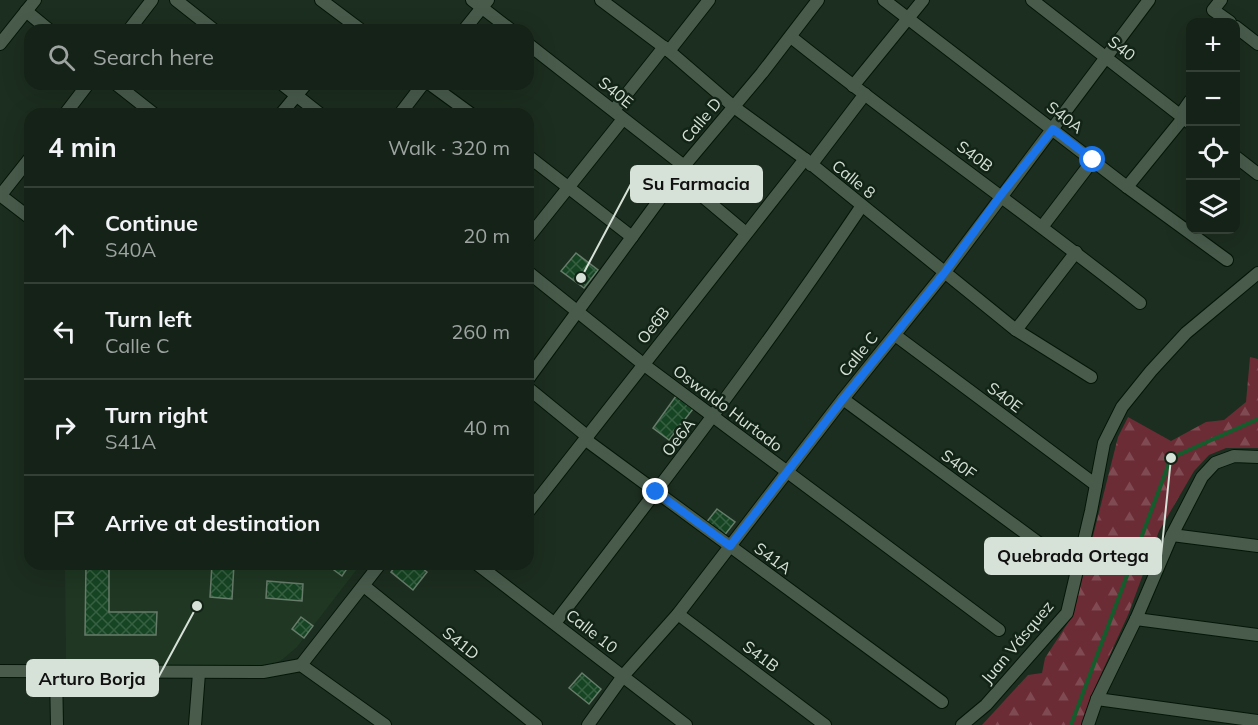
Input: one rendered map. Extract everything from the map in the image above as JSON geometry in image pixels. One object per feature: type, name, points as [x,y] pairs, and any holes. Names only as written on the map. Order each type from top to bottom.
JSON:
[{"type":"street","points":[[0,44],[35,0]]},
{"type":"street","points":[[134,24],[152,0]]},
{"type":"street","points":[[176,0],[206,24]]},
{"type":"street","points":[[321,0],[349,24]]},
{"type":"street","name":"Calle 8","points":[[601,0],[667,49],[734,107],[808,162],[1016,330],[1091,377]]},
{"type":"street","name":"Calle D","points":[[534,371],[680,171],[791,37],[818,0]]},
{"type":"street","name":"S40A","points":[[884,0],[1127,187],[1227,260]]},
{"type":"street","points":[[853,86],[923,0]]},
{"type":"street","name":"Calle C","points":[[588,725],[623,676],[678,614],[843,399],[945,272],[1149,0]]},
{"type":"street","points":[[534,230],[667,49],[707,1]]},
{"type":"street","name":"S40","points":[[1034,1],[1185,118]]},
{"type":"street","points":[[468,24],[480,2],[504,24]]},
{"type":"street","points":[[1217,5],[1227,18]]},
{"type":"street","points":[[26,11],[42,24]]},
{"type":"street","points":[[1240,34],[1258,44]]},
{"type":"street","name":"S40B","points":[[791,37],[1140,303]]},
{"type":"street","name":"S40E","points":[[534,49],[618,115],[747,233]]},
{"type":"street","points":[[70,108],[83,90]]},
{"type":"street","points":[[124,90],[146,108]]},
{"type":"street","points":[[290,90],[313,108]]},
{"type":"street","points":[[286,108],[301,90]]},
{"type":"street","points":[[405,108],[418,90]]},
{"type":"street","points":[[438,90],[463,108]]},
{"type":"street","name":"Oe6B","points":[[534,505],[747,233],[865,94]]},
{"type":"street","points":[[1127,187],[1185,118]]},
{"type":"street","points":[[534,160],[632,237]]},
{"type":"street","points":[[1042,227],[1093,160]]},
{"type":"street","points":[[1240,160],[1258,174]]},
{"type":"street","points":[[24,165],[0,195],[24,213]]},
{"type":"street","name":"Oe6A","points":[[555,623],[714,417],[818,272],[861,207]]},
{"type":"street","points":[[1016,330],[1076,252]]},
{"type":"street","name":"Juan Vásquez","points":[[962,725],[986,705],[1067,613],[1104,443],[1122,407],[1186,333],[1258,273]]},
{"type":"street","name":"Oswaldo Hurtado","points":[[534,277],[786,473],[999,630]]},
{"type":"street","name":"S40E","points":[[895,335],[1096,485]]},
{"type":"street","name":"S41A","points":[[534,393],[587,439],[656,492],[942,702]]},
{"type":"street","name":"S40F","points":[[843,399],[1055,555]]},
{"type":"street","points":[[1088,725],[1097,699],[1136,619],[1172,535],[1202,477],[1215,463],[1234,456],[1258,457]]},
{"type":"street","points":[[1172,535],[1258,546]]},
{"type":"street","points":[[0,671],[263,672],[302,665],[376,570]]},
{"type":"street","name":"Calle 10","points":[[488,570],[686,725]]},
{"type":"street","name":"S41D","points":[[364,586],[536,725]]},
{"type":"street","name":"S41B","points":[[678,614],[825,725]]},
{"type":"street","points":[[1136,619],[1258,635]]},
{"type":"street","points":[[302,665],[385,725]]},
{"type":"street","points":[[56,672],[57,725]]},
{"type":"street","points":[[195,725],[199,673]]},
{"type":"street","points":[[1097,699],[1258,721]]},
{"type":"shaded area","points":[[65,570],[356,570],[297,647],[271,666],[66,664]]},
{"type":"green space","points":[[1250,357],[1258,359],[1258,448],[1226,448],[1209,455],[1194,471],[1159,531],[1128,615],[1091,696],[1081,725],[982,725],[1028,675],[1042,673],[1045,658],[1073,615],[1118,437],[1128,417],[1171,441],[1206,422],[1224,420],[1246,402]]},
{"type":"building","points":[[576,253],[598,270],[584,288],[561,271]]},
{"type":"building","points":[[676,396],[693,409],[669,440],[653,428]]},
{"type":"building","points":[[717,509],[735,522],[723,537],[705,524]]},
{"type":"building","points":[[86,570],[109,570],[109,612],[157,612],[156,635],[85,635]]},
{"type":"building","points":[[212,570],[234,570],[232,599],[210,597]]},
{"type":"building","points":[[334,570],[346,570],[342,576]]},
{"type":"building","points":[[392,570],[424,570],[427,572],[413,590],[391,572]]},
{"type":"building","points":[[267,581],[303,584],[302,601],[266,598]]},
{"type":"building","points":[[301,617],[313,626],[304,638],[292,629]]},
{"type":"building","points":[[582,673],[601,689],[589,704],[569,688]]},
{"type":"waterway","points":[[1071,725],[1171,458],[1258,419]]},
{"type":"place","name":"Su Farmacia","points":[[581,278]]},
{"type":"place","name":"Quebrada Ortega","points":[[1171,458]]},
{"type":"place","name":"Arturo Borja","points":[[197,606]]},
{"type":"route","points":[[656,492],[730,546],[843,399],[945,272],[1000,196],[1053,129],[1093,160]]}]
